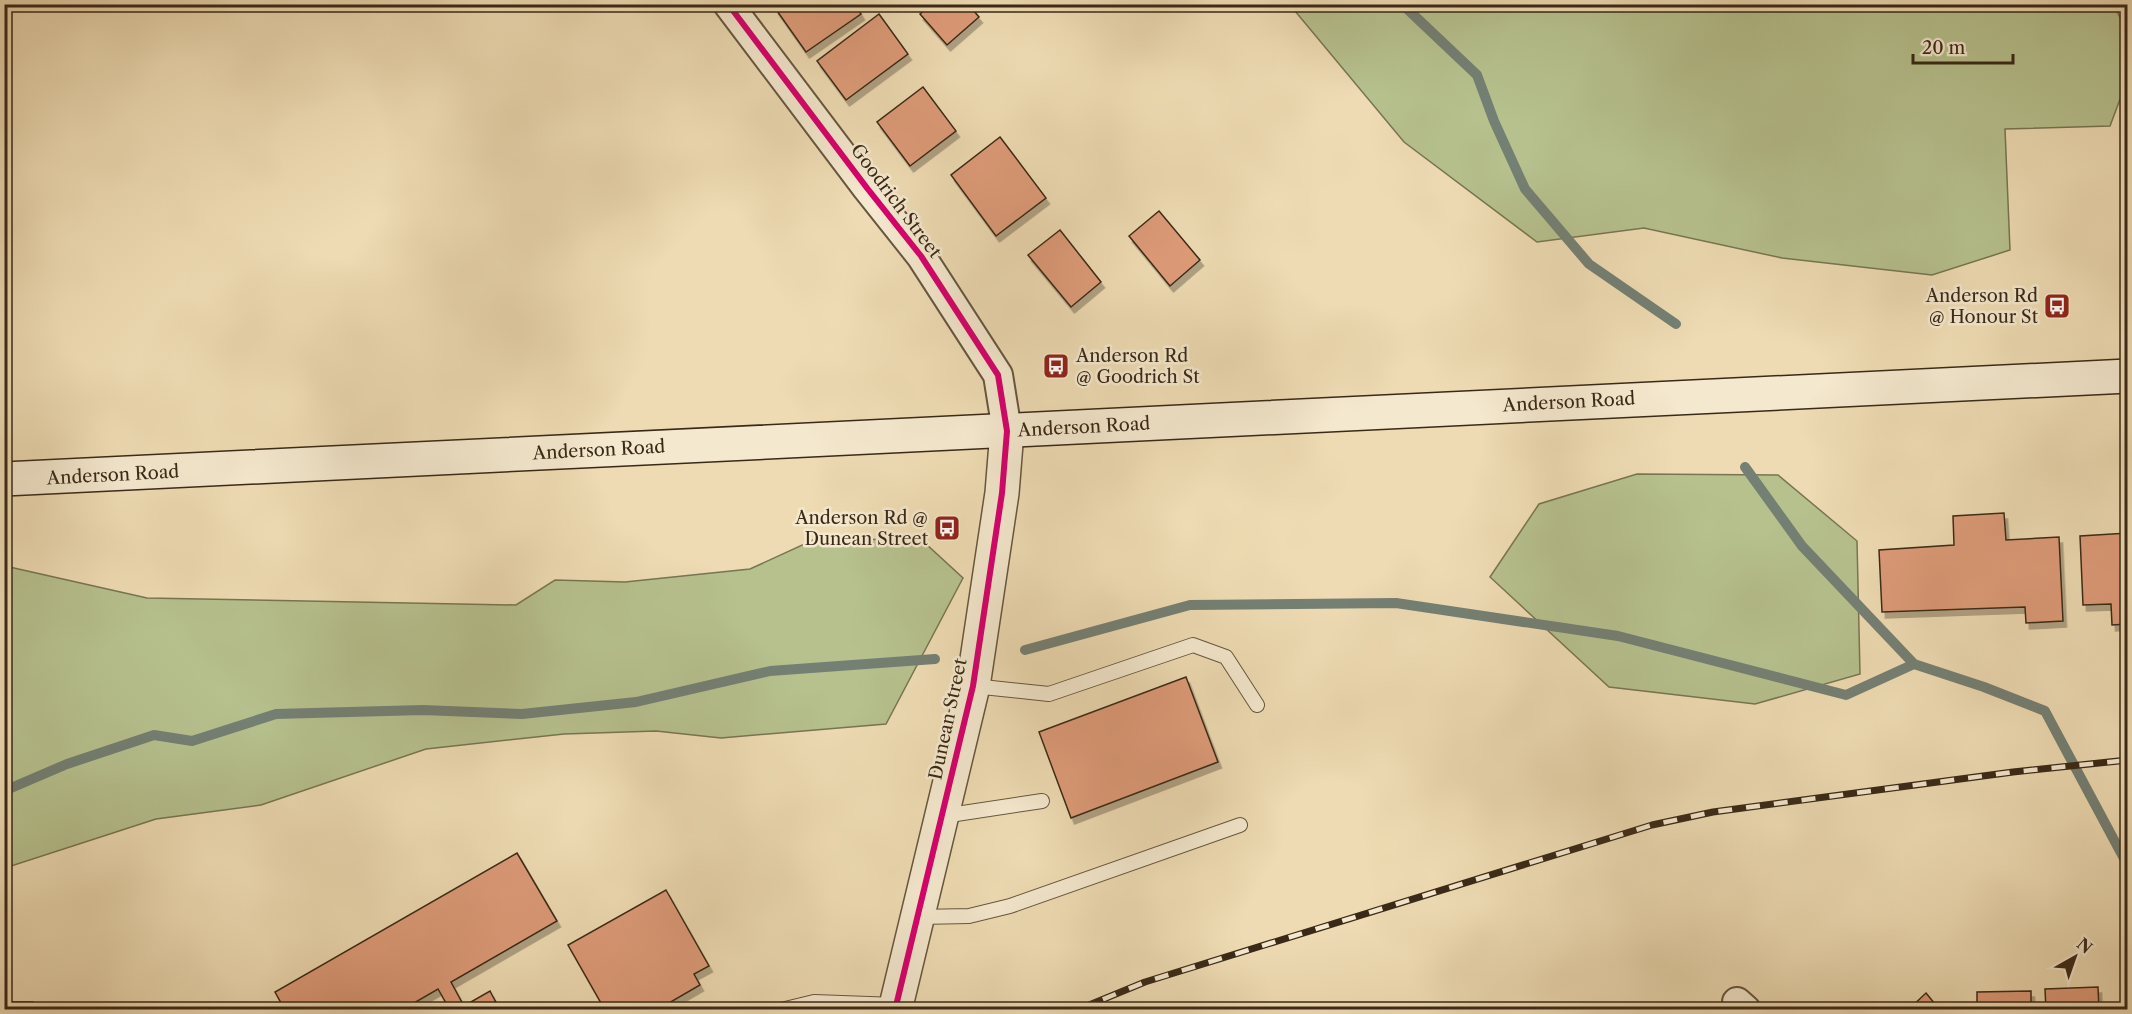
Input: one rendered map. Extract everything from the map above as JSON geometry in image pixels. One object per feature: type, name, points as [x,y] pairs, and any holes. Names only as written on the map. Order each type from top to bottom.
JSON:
[{"type":"main road","name":"Anderson Road","points":[[4,479],[2127,376]]},
{"type":"main road","name":"Dunean Street","points":[[896,1007],[973,686],[1002,493],[1007,431]]},
{"type":"street","name":"Goodrich Street","points":[[728,4],[921,256],[998,375],[1007,431]]},
{"type":"lane","points":[[973,686],[1049,694],[1193,645],[1226,657],[1257,705]]},
{"type":"lane","points":[[942,816],[1042,801]]},
{"type":"lane","points":[[918,916],[969,916],[1010,906],[1240,825]]},
{"type":"lane","points":[[781,1010],[814,1002],[896,1007]]},
{"type":"green space","points":[[1290,5],[2113,5],[2123,22],[2128,78],[2110,126],[2005,129],[2010,250],[1932,275],[1782,258],[1644,228],[1537,242],[1404,142]]},
{"type":"green space","points":[[1637,474],[1778,475],[1857,541],[1860,674],[1755,704],[1609,687],[1490,577],[1539,504]]},
{"type":"green space","points":[[824,535],[926,544],[963,578],[886,724],[721,738],[656,731],[564,734],[426,749],[261,805],[156,819],[5,868],[5,566],[147,598],[516,605],[555,580],[625,582],[750,569]]},
{"type":"building","points":[[779,4],[855,4],[861,14],[806,52],[775,8]]},
{"type":"building","points":[[931,4],[968,4],[979,17],[947,45],[920,14]]},
{"type":"building","points":[[879,14],[908,54],[846,100],[817,61]]},
{"type":"building","points":[[923,87],[956,131],[910,166],[877,122]]},
{"type":"building","points":[[1000,137],[1046,198],[996,236],[951,175]]},
{"type":"building","points":[[1159,211],[1200,260],[1170,286],[1129,236]]},
{"type":"building","points":[[1060,230],[1101,282],[1071,307],[1028,255]]},
{"type":"building","points":[[2004,513],[2006,540],[2059,537],[2063,621],[2026,623],[2025,607],[1882,612],[1879,550],[1954,545],[1953,516]]},
{"type":"building","points":[[2128,533],[2128,624],[2112,625],[2111,604],[2083,605],[2080,536]]},
{"type":"building","points":[[1186,677],[1218,762],[1071,818],[1039,732]]},
{"type":"building","points":[[517,853],[557,921],[451,982],[464,1006],[490,991],[500,1010],[450,1010],[438,989],[402,1010],[285,1010],[275,992]]},
{"type":"building","points":[[666,890],[709,966],[694,974],[700,985],[657,1010],[605,1010],[568,945]]},
{"type":"building","points":[[2098,987],[2099,1010],[2046,1010],[2045,989]]},
{"type":"building","points":[[2031,991],[2031,1010],[1977,1010],[1977,992]]},
{"type":"building","points":[[1926,993],[1940,1010],[1908,1010]]},
{"type":"building","points":[[4,1002],[33,1002],[33,1010],[4,1010]]},
{"type":"waterway","points":[[1402,4],[1477,75],[1494,121],[1525,189],[1589,264],[1676,324]]},
{"type":"waterway","points":[[1745,467],[1802,546],[1914,664],[1984,687],[2045,711],[2128,866]]},
{"type":"waterway","points":[[1025,650],[1190,605],[1396,603],[1618,636],[1846,695],[1914,664]]},
{"type":"waterway","points":[[4,791],[67,764],[154,735],[192,741],[276,714],[423,710],[522,714],[636,702],[770,671],[935,659]]},
{"type":"railway","points":[[1077,1010],[1145,982],[1652,825],[1713,812],[2013,772],[2128,760]]},
{"type":"cycle path","points":[[728,4],[921,256],[998,375],[1007,431],[1002,493],[973,686],[895,1010]]},
{"type":"place","name":"Anderson Rd @ Honour St","points":[[2057,306]]},
{"type":"place","name":"Anderson Rd @ Goodrich St","points":[[1056,366]]},
{"type":"place","name":"Anderson Rd @ Dunean Street","points":[[947,528]]}]
